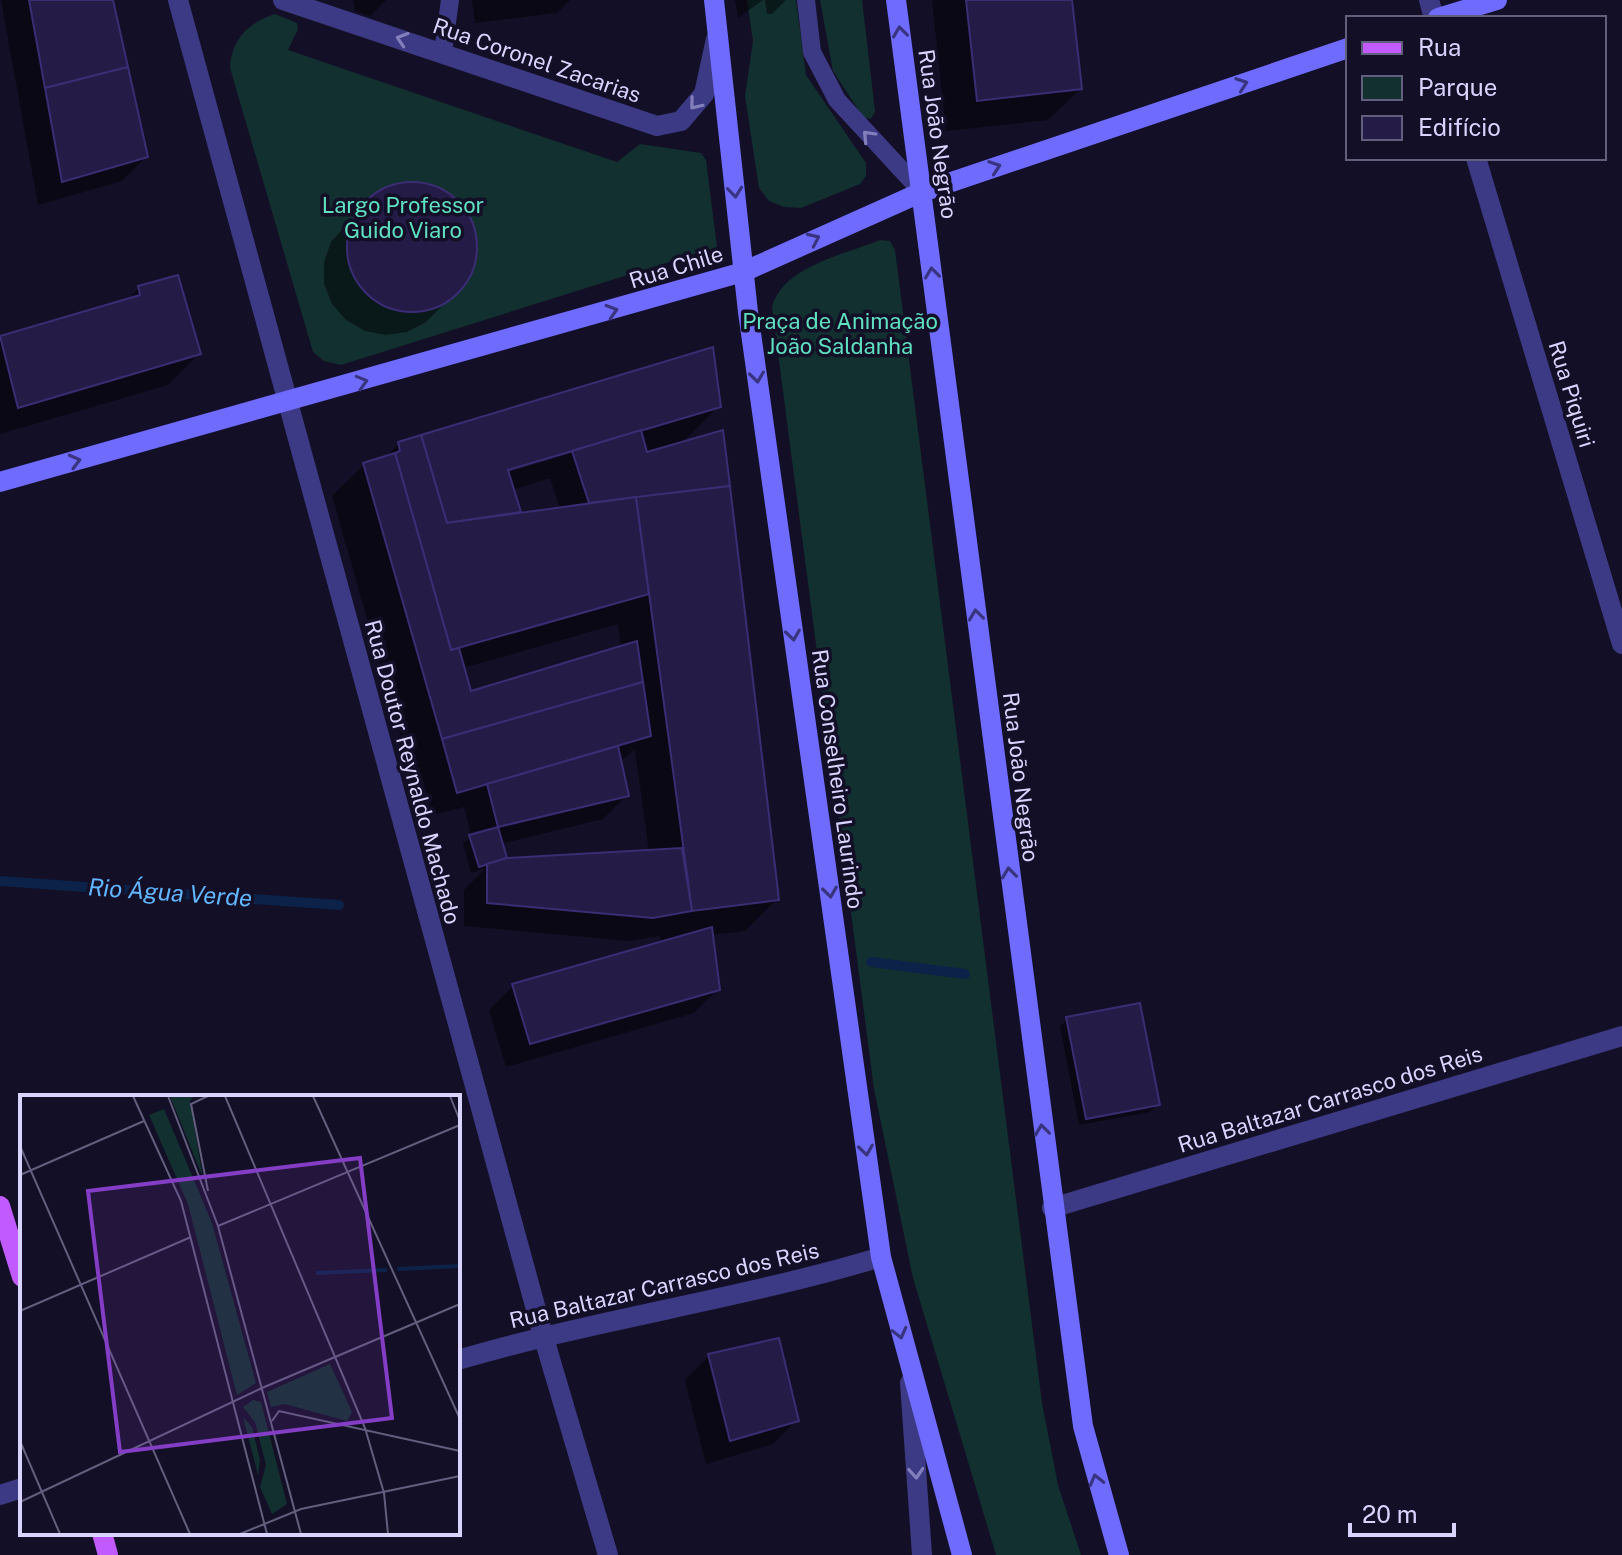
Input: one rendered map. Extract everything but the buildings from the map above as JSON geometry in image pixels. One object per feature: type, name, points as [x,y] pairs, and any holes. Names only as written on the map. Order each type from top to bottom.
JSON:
[{"type":"main road","name":"Rua Conselheiro Laurindo","points":[[714,0],[743,272],[881,1257],[962,1555]]},
{"type":"main road","name":"Rua João Negrão","points":[[896,0],[1083,1426],[1119,1555]]},
{"type":"main road","points":[[1443,16],[1497,0]]},
{"type":"main road","name":"Rua Chile","points":[[0,482],[743,272],[922,192],[1346,49]]},
{"type":"main road","points":[[0,1206],[20,1271]]},
{"type":"main road","points":[[103,1535],[108,1555]]},
{"type":"street","name":"Rua Doutor Reynaldo Machado","points":[[178,0],[543,1335],[608,1555]]},
{"type":"street","name":"Rua Coronel Zacarias","points":[[283,0],[657,126],[681,121],[704,94],[718,31]]},
{"type":"street","name":"Rua Piquiri","points":[[1477,160],[1622,644]]},
{"type":"street","name":"Rua Baltazar Carrasco dos Reis","points":[[1052,1208],[1622,1036]]},
{"type":"street","name":"Rua Baltazar Carrasco dos Reis","points":[[460,1359],[543,1335],[830,1272],[881,1257]]},
{"type":"street","points":[[909,1367],[922,1555]]},
{"type":"street","points":[[0,1495],[20,1489]]},
{"type":"lane","points":[[443,52],[450,0]]},
{"type":"lane","points":[[806,0],[812,52],[837,100],[922,192]]},
{"type":"green space","points":[[747,0],[796,0],[806,75],[866,163],[866,176],[860,184],[801,208],[784,207],[769,201],[759,188],[745,96],[753,41]]},
{"type":"green space","points":[[820,0],[862,0],[875,111],[871,119],[863,117],[833,71]]},
{"type":"green space","name":"Largo Professor Guido Viaro","points":[[275,14],[297,23],[298,29],[288,50],[617,162],[640,144],[701,153],[706,160],[717,247],[341,365],[324,361],[313,352],[230,68],[234,49],[243,34],[257,22]]},
{"type":"green space","name":"Praça de Animação João Saldanha","points":[[880,240],[890,241],[895,250],[1042,1403],[1058,1485],[1081,1555],[996,1555],[913,1278],[874,1089],[772,307],[788,281],[802,272]]},
{"type":"waterway","name":"Rio Água Verde","points":[[0,881],[339,905]]},
{"type":"waterway","name":"Rio Água Verde","points":[[871,962],[965,974]]}]
